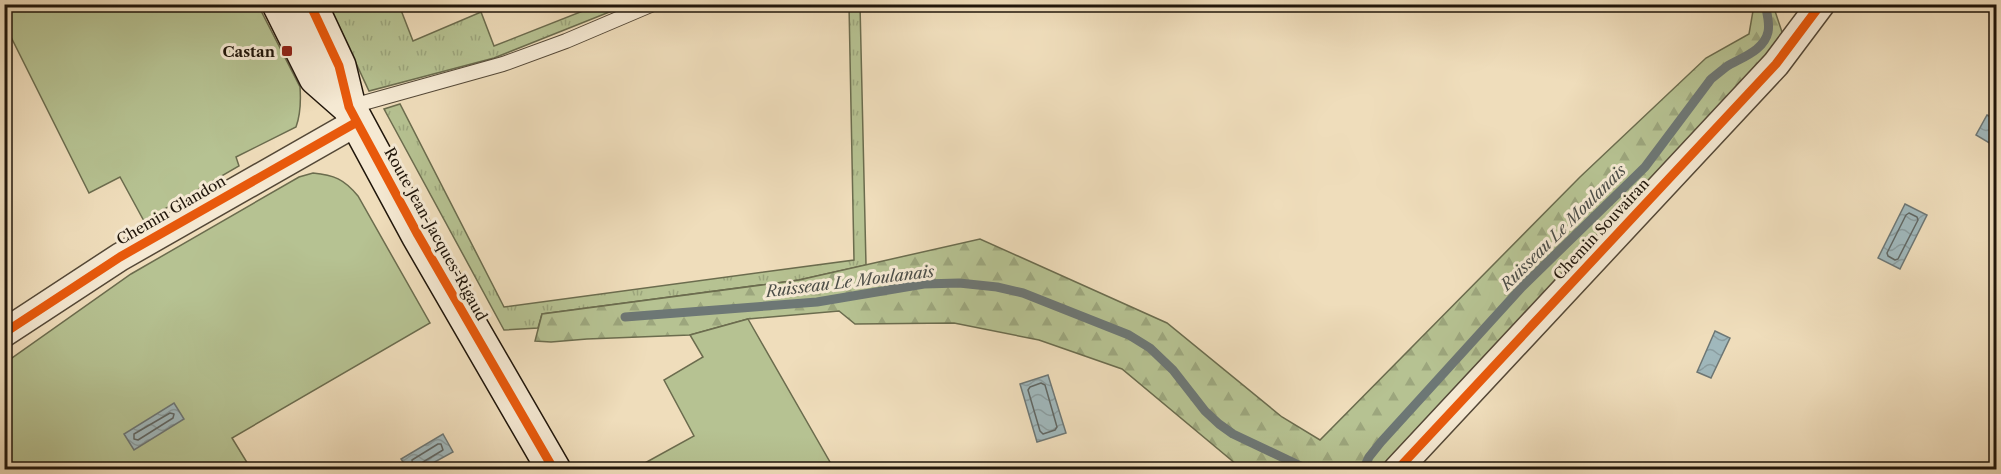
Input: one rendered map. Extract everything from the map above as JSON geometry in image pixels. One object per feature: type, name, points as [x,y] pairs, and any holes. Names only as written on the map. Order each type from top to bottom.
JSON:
[{"type":"street","name":"Route Jean-Jacques-Rigaud","points":[[279,4],[316,78],[353,115]]},
{"type":"street","name":"Route Jean-Jacques-Rigaud","points":[[310,4],[339,66],[353,115],[418,235],[554,470]]},
{"type":"street","name":"Chemin Souvairan","points":[[1397,470],[1776,64],[1821,4]]},
{"type":"street","name":"Chemin Glandon","points":[[4,333],[120,257],[353,115]]},
{"type":"lane","points":[[353,115],[566,41],[653,4]]},
{"type":"green space","points":[[4,5],[258,5],[300,87],[299,117],[296,127],[236,157],[239,166],[144,221],[120,177],[89,193],[5,25]]},
{"type":"green space","points":[[329,5],[399,5],[413,41],[481,12],[494,46],[598,5],[627,5],[494,58],[369,91]]},
{"type":"green space","points":[[849,5],[860,5],[866,265],[799,280],[542,314],[538,328],[504,330],[384,109],[400,104],[504,307],[854,260]]},
{"type":"green space","points":[[1754,5],[1773,5],[1784,38],[1382,469],[1242,469],[1122,369],[1039,340],[954,323],[855,324],[839,311],[748,319],[690,335],[535,341],[542,314],[799,280],[980,239],[1167,323],[1282,417],[1320,440],[1580,177],[1706,58],[1749,34]]},
{"type":"green space","points":[[313,173],[338,179],[358,196],[430,323],[232,438],[251,469],[5,470],[5,363],[131,274],[299,177]]},
{"type":"green space","points":[[748,319],[834,469],[634,469],[694,436],[664,380],[703,357],[690,335]]},
{"type":"water","points":[[1987,115],[1996,120],[1996,147],[1976,135]]},
{"type":"water","points":[[1905,204],[1927,215],[1900,269],[1878,258]]},
{"type":"water","points":[[1715,331],[1730,338],[1711,378],[1697,372]]},
{"type":"water","points":[[1048,375],[1066,433],[1037,442],[1020,384]]},
{"type":"water","points":[[174,403],[184,419],[134,450],[124,434]]},
{"type":"water","points":[[443,434],[453,452],[422,469],[408,469],[401,459]]},
{"type":"waterway","name":"Ruisseau Le Moulanais","points":[[1363,470],[1369,457],[1381,442],[1522,287],[1645,167],[1711,79],[1762,44],[1769,29],[1765,4]]},
{"type":"waterway","name":"Ruisseau Le Moulanais","points":[[625,317],[817,302],[924,284],[959,283],[997,287],[1023,293],[1129,335],[1150,348],[1173,370],[1205,411],[1219,424],[1233,434],[1309,470]]},
{"type":"cycle path","points":[[310,4],[339,66],[349,107],[418,235],[554,470]]},
{"type":"cycle path","points":[[1397,470],[1776,64],[1821,4]]},
{"type":"cycle path","points":[[4,333],[120,257],[357,122]]},
{"type":"place","name":"Castan","points":[[287,51]]}]
